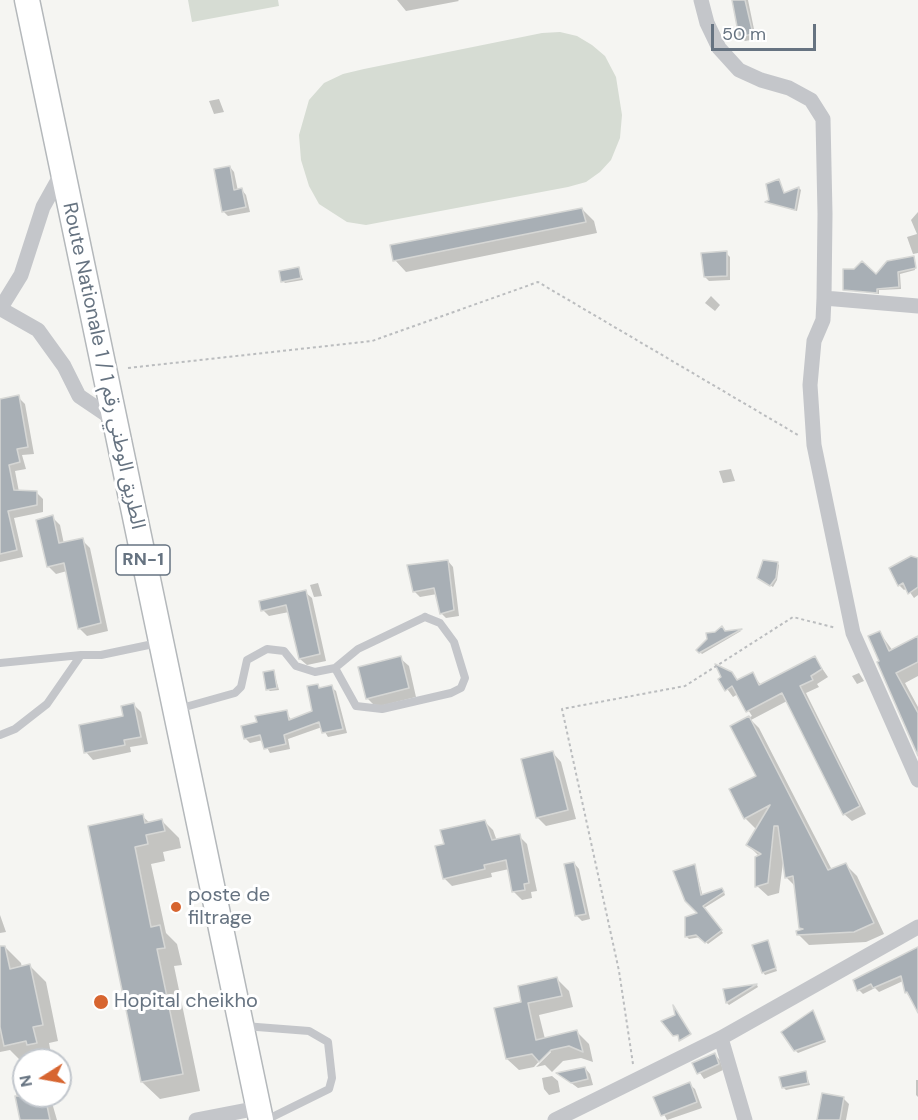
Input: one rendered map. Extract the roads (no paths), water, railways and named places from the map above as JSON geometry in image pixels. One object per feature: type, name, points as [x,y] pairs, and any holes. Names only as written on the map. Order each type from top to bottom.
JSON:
[{"type":"main road","name":"Route Nationale 1 / الطريق الوطني رقم 1","points":[[27,0],[174,710],[262,1116]]},
{"type":"street","points":[[701,0],[707,22],[719,48],[739,70],[761,80],[789,88],[811,100],[822,119],[825,214],[824,298],[823,320],[814,341],[810,385],[814,445],[854,633],[918,780]]},
{"type":"street","points":[[62,172],[44,207],[21,275],[1,309],[38,330],[58,357],[80,396],[113,419]]},
{"type":"street","points":[[824,298],[918,306]]},
{"type":"street","points":[[555,1120],[721,1038],[918,927]]},
{"type":"street","points":[[721,1038],[745,1120]]},
{"type":"street","points":[[196,1120],[262,1116]]},
{"type":"lane","points":[[174,710],[235,693],[241,687],[247,660],[267,649],[284,651],[296,666],[315,672],[335,668],[358,649],[426,617],[440,623],[454,642],[465,678],[461,688],[451,693],[382,709],[368,709],[356,706],[335,668]]},
{"type":"lane","points":[[0,663],[101,655],[160,642]]},
{"type":"lane","points":[[0,735],[15,729],[47,704],[81,655]]},
{"type":"lane","points":[[241,1026],[309,1031],[328,1042],[332,1078],[329,1089],[262,1116]]},
{"type":"place","name":"poste de filtrage","points":[[176,907]]},
{"type":"place","name":"Hopital cheikho","points":[[101,1002]]}]
